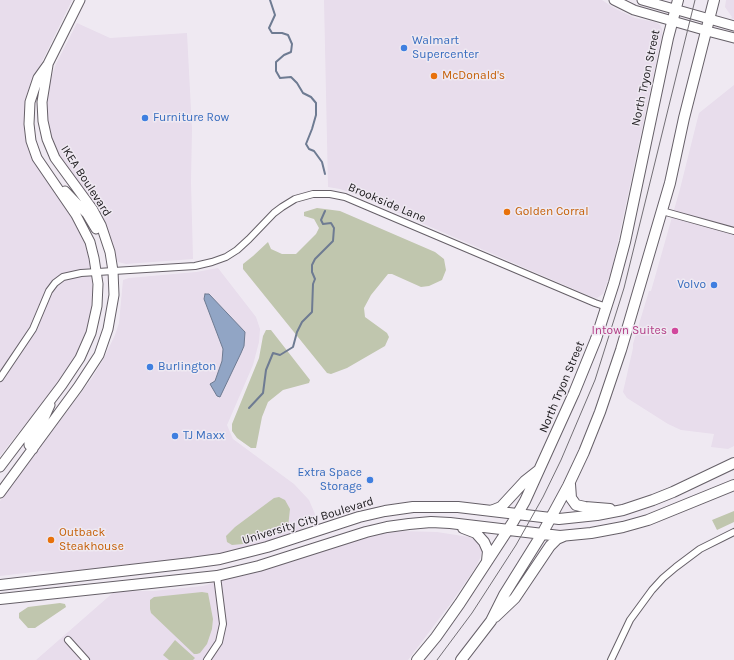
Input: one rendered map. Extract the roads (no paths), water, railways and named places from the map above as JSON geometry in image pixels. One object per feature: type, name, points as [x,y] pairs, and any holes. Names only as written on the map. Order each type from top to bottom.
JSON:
[{"type":"main road","points":[[491,621],[504,595],[542,534],[571,480],[584,452],[607,391],[662,212],[714,0]]},
{"type":"main road","name":"North Tryon Street","points":[[417,660],[436,637],[486,564],[517,515],[542,465],[584,370],[607,307],[625,242],[668,38],[677,5]]},
{"type":"main road","name":"University City Boulevard","points":[[0,585],[220,559],[267,547],[354,518],[413,507],[441,506],[550,519],[586,517],[630,508],[673,492],[734,463]]},
{"type":"main road","points":[[490,511],[501,507],[524,481],[542,465]]},
{"type":"main road","points":[[571,480],[569,490],[571,498],[575,504],[579,506],[608,509],[630,508]]},
{"type":"main road","points":[[0,599],[217,576],[259,566],[351,536],[387,527],[418,523],[450,523],[542,534],[567,535],[602,532],[634,524],[670,512],[734,486]]},
{"type":"main road","points":[[450,523],[470,530],[481,538],[486,544],[488,551],[486,564]]},
{"type":"main road","points":[[461,660],[491,621],[515,598],[550,546],[560,537],[567,535]]},
{"type":"main road","points":[[469,660],[472,646]]},
{"type":"street","name":"IKEA Boulevard","points":[[0,467],[80,358],[91,333],[98,302],[93,251],[84,228],[37,158],[31,142],[29,129],[29,107],[38,78],[48,64],[80,0]]},
{"type":"street","points":[[614,0],[634,10],[734,38]]},
{"type":"street","points":[[642,0],[677,5],[693,14],[734,26]]},
{"type":"street","name":"IKEA Boulevard","points":[[0,493],[83,381],[99,355],[106,337],[112,311],[115,287],[108,243],[97,217],[90,205],[55,158],[47,139],[43,121],[42,102],[48,64]]},
{"type":"street","points":[[29,129],[40,132],[47,139]]},
{"type":"street","points":[[53,182],[73,199],[90,217],[98,234],[108,267],[113,271]]},
{"type":"street","name":"Brookside Lane","points":[[0,378],[36,324],[47,295],[59,280],[68,276],[96,272],[195,266],[219,259],[232,254],[274,213],[289,203],[308,195],[340,195],[594,303],[607,307]]},
{"type":"street","points":[[662,212],[734,231]]},
{"type":"street","points":[[33,449],[29,445],[29,441],[42,423],[53,396]]},
{"type":"street","points":[[611,660],[630,620],[645,599],[660,582],[676,567],[700,549],[734,532]]},
{"type":"street","points":[[207,660],[219,642],[223,624],[217,576]]},
{"type":"street","points":[[68,640],[86,660]]},
{"type":"water","points":[[205,294],[209,294],[245,332],[244,346],[220,397],[217,396],[210,384],[215,381],[222,361],[223,349],[204,299]]},
{"type":"waterway","points":[[270,0],[275,15],[269,28],[272,33],[282,33],[288,35],[292,44],[291,52],[284,55],[276,62],[276,71],[280,78],[291,77],[303,93],[311,97],[316,103],[316,115],[306,144],[309,149],[314,151],[322,162],[325,174]]},
{"type":"waterway","points":[[249,408],[263,393],[266,370],[273,353],[280,355],[293,347],[297,332],[302,322],[312,312],[313,284],[315,279],[312,272],[312,265],[315,259],[333,241],[334,228],[331,223],[323,224],[321,220],[325,211]]},
{"type":"tram line","points":[[437,660],[472,613],[516,545],[543,497],[561,460],[595,380],[624,288],[695,0]]},
{"type":"place","name":"Walmart Supercenter","points":[[404,48]]},
{"type":"place","name":"McDonald's","points":[[434,76]]},
{"type":"place","name":"Furniture Row","points":[[145,118]]},
{"type":"place","name":"Golden Corral","points":[[507,212]]},
{"type":"place","name":"Volvo","points":[[714,285]]},
{"type":"place","name":"Intown Suites","points":[[675,331]]},
{"type":"place","name":"Burlington","points":[[150,367]]},
{"type":"place","name":"TJ Maxx","points":[[175,436]]},
{"type":"place","name":"Extra Space Storage","points":[[370,480]]},
{"type":"place","name":"Outback Steakhouse","points":[[51,540]]}]
